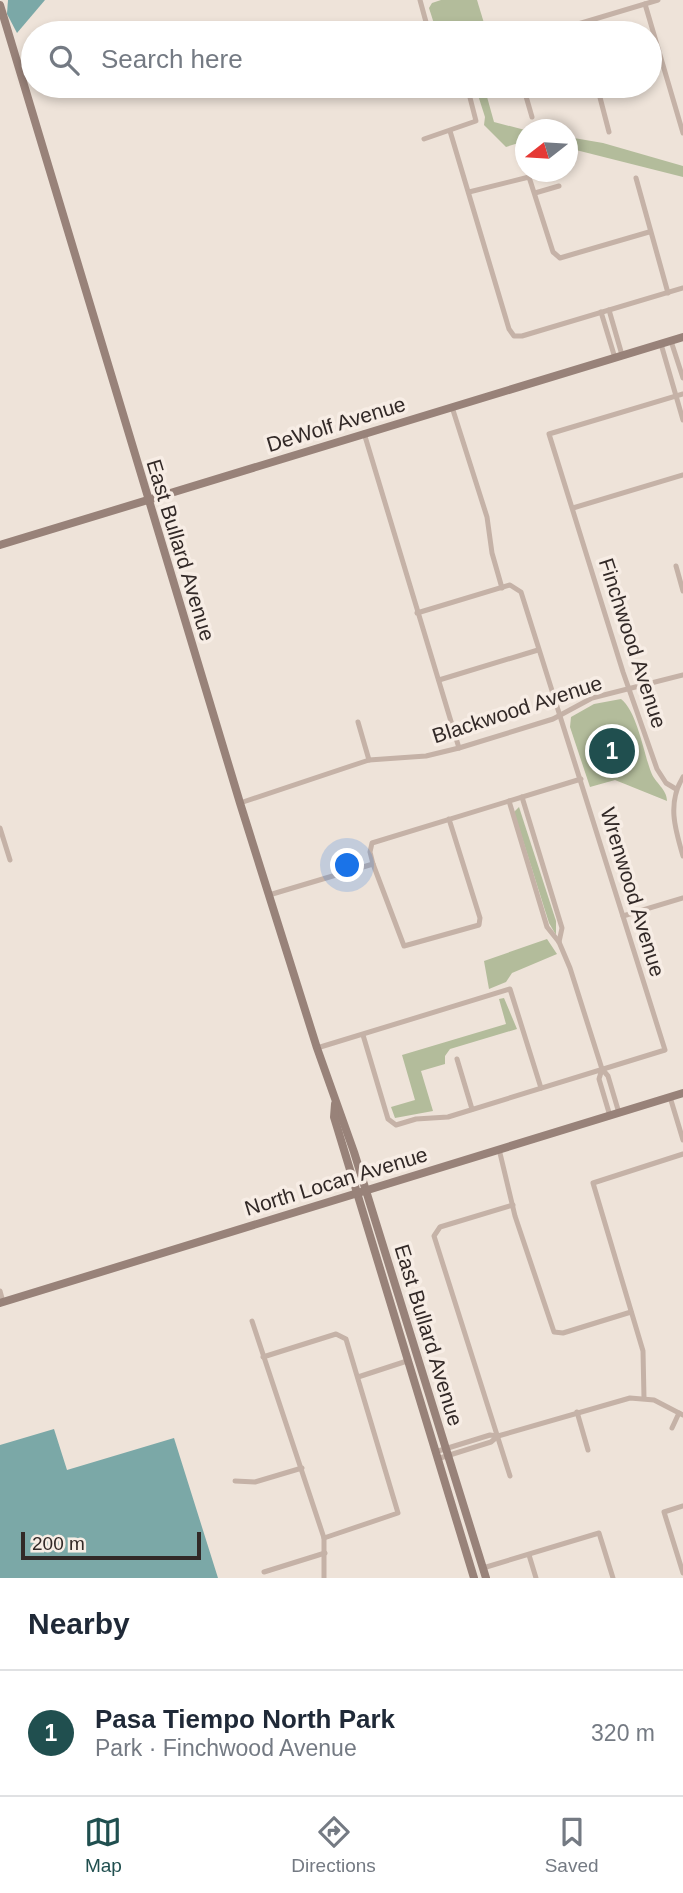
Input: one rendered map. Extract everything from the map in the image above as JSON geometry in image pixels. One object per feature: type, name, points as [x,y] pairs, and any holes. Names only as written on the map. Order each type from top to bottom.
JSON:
[{"type":"main road","name":"East Bullard Avenue","points":[[0,5],[21,75]]},
{"type":"main road","name":"East Bullard Avenue","points":[[28,98],[240,803],[335,1104],[341,1113],[407,1362],[474,1578]]},
{"type":"main road","name":"DeWolf Avenue","points":[[0,545],[683,337]]},
{"type":"main road","name":"North Locan Avenue","points":[[2,1302],[683,1093]]},
{"type":"main road","name":"East Bullard Avenue","points":[[361,1191],[486,1578]]},
{"type":"street","points":[[419,0],[425,21]]},
{"type":"street","points":[[589,21],[658,0]]},
{"type":"street","points":[[645,4],[650,21]]},
{"type":"street","points":[[662,59],[683,133]]},
{"type":"street","points":[[424,139],[476,121],[470,98]]},
{"type":"street","points":[[526,98],[532,117]]},
{"type":"street","points":[[600,98],[609,132]]},
{"type":"street","points":[[450,131],[509,329],[514,335],[522,337],[683,288]]},
{"type":"street","points":[[469,192],[529,177],[555,256],[566,257],[649,232]]},
{"type":"street","points":[[636,178],[668,293]]},
{"type":"street","points":[[535,192],[559,186]]},
{"type":"street","points":[[608,310],[619,357]]},
{"type":"street","points":[[601,312],[619,357]]},
{"type":"street","points":[[671,341],[683,379]]},
{"type":"street","points":[[661,344],[680,395],[683,420]]},
{"type":"street","name":"Finchwood Avenue","points":[[676,789],[659,774],[629,690],[550,434],[680,395]]},
{"type":"street","points":[[417,613],[502,588],[492,553],[487,517],[453,407]]},
{"type":"street","points":[[364,433],[459,748]]},
{"type":"street","points":[[573,508],[683,475]]},
{"type":"street","points":[[676,566],[683,591]]},
{"type":"street","name":"Wrenwood Avenue","points":[[502,588],[515,586],[521,592],[665,1050],[601,1069]]},
{"type":"street","points":[[439,680],[538,650]]},
{"type":"street","name":"Blackwood Avenue","points":[[240,803],[369,760],[426,756],[459,748],[558,716],[592,698],[683,675]]},
{"type":"street","points":[[358,722],[369,760]]},
{"type":"street","points":[[683,777],[676,789],[673,816],[683,856]]},
{"type":"street","points":[[449,819],[480,918],[479,925],[404,946],[373,864],[370,846],[449,819],[581,779]]},
{"type":"street","points":[[522,797],[562,928],[559,942]]},
{"type":"street","points":[[509,801],[547,927],[559,942],[570,968],[601,1069],[608,1076],[615,1114]]},
{"type":"street","points":[[0,828],[10,860]]},
{"type":"street","points":[[269,895],[373,864]]},
{"type":"street","points":[[623,916],[683,898]]},
{"type":"street","points":[[317,1048],[510,989],[541,1088]]},
{"type":"street","points":[[363,1035],[392,1124],[448,1117],[601,1069]]},
{"type":"street","points":[[457,1059],[472,1109]]},
{"type":"street","points":[[670,1097],[683,1140]]},
{"type":"street","points":[[499,1149],[513,1205],[554,1332],[563,1333],[631,1312]]},
{"type":"street","points":[[644,1398],[643,1351],[593,1184],[683,1154]]},
{"type":"street","points":[[510,1476],[433,1236],[435,1230],[513,1205]]},
{"type":"street","points":[[0,1291],[2,1302]]},
{"type":"street","points":[[252,1321],[324,1538],[324,1578]]},
{"type":"street","points":[[263,1357],[335,1334],[342,1335],[358,1377],[398,1513],[324,1538]]},
{"type":"street","points":[[358,1377],[407,1362]]},
{"type":"street","points":[[436,1455],[491,1442],[498,1436],[616,1400],[644,1398],[664,1404],[681,1414],[672,1428]]},
{"type":"street","points":[[576,1412],[588,1450]]},
{"type":"street","points":[[235,1481],[255,1482],[302,1468]]},
{"type":"street","points":[[683,1506],[664,1511],[683,1573]]},
{"type":"street","points":[[483,1568],[600,1533],[613,1578]]},
{"type":"street","points":[[264,1572],[325,1553]]},
{"type":"street","points":[[529,1555],[536,1578]]},
{"type":"green space","points":[[441,0],[477,0],[483,21],[433,21],[429,8],[432,3]]},
{"type":"green space","points":[[479,98],[487,98],[494,122],[515,127],[515,144],[506,147],[484,125],[485,117]]},
{"type":"green space","points":[[578,139],[603,143],[683,166],[683,177],[578,151]]},
{"type":"green space","points":[[621,699],[631,713],[651,772],[665,793],[667,801],[615,780],[590,787],[570,727],[571,717],[594,704]]},
{"type":"green space","points":[[519,807],[556,921],[556,935],[549,923],[514,812]]},
{"type":"green space","points":[[547,939],[557,954],[512,973],[506,982],[489,989],[484,961]]},
{"type":"green space","points":[[504,998],[517,1029],[450,1049],[445,1056],[445,1064],[421,1071],[433,1111],[395,1118],[391,1107],[415,1100],[402,1055],[506,1024],[499,999]]},
{"type":"water","points":[[8,0],[45,0],[27,21],[21,21],[21,28],[17,33],[7,14]]},
{"type":"water","points":[[54,1429],[67,1470],[174,1438],[218,1578],[0,1578],[0,1445]]},
{"type":"place","name":"Pasa Tiempo North Park","points":[[612,751]]}]
